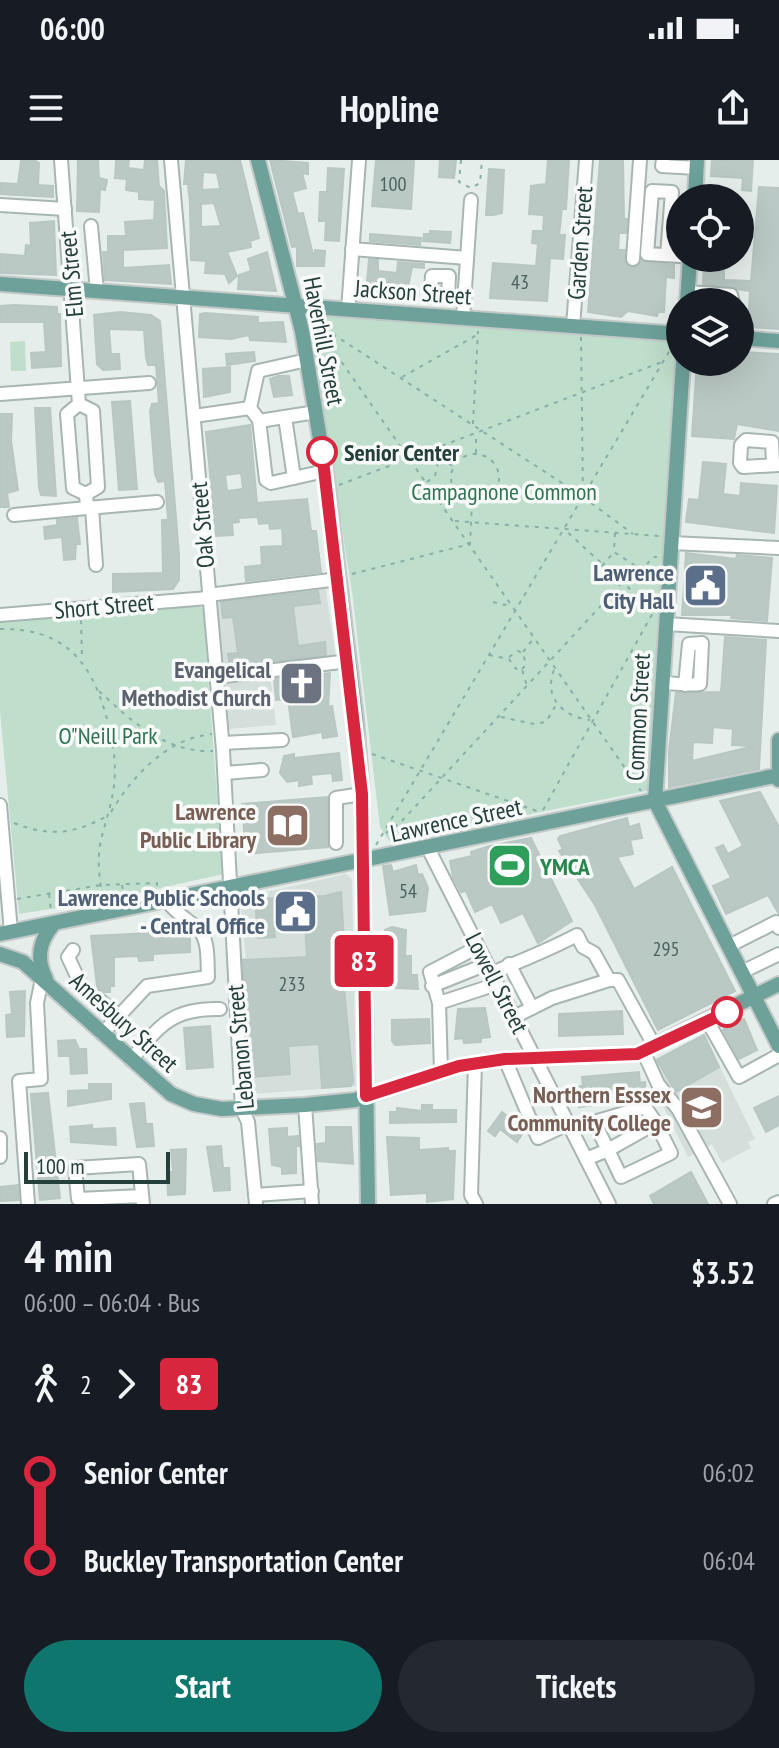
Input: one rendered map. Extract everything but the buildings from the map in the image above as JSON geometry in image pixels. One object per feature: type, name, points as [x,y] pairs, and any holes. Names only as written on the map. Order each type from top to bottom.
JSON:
[{"type":"main road","name":"Haverhill Street","points":[[258,160],[296,305],[345,576],[349,661],[362,794],[368,1204]]},
{"type":"main road","points":[[696,184],[697,164]]},
{"type":"main road","name":"Jackson Street","points":[[0,284],[463,318],[577,332],[666,335]]},
{"type":"main road","points":[[754,339],[779,341]]},
{"type":"main road","name":"Common Street","points":[[682,376],[665,540],[666,624],[655,801],[779,1046]]},
{"type":"main road","points":[[778,777],[779,740]]},
{"type":"main road","name":"Lawrence Street","points":[[6,933],[52,918],[162,895],[228,889],[778,777]]},
{"type":"main road","points":[[46,982],[39,961],[52,918]]},
{"type":"main road","name":"Amesbury Street","points":[[0,954],[23,962],[171,1094],[194,1104],[242,1109],[305,1105],[366,1096],[475,1063],[649,1049],[779,984]]},
{"type":"street","name":"Elm Street","points":[[61,160],[73,289],[79,404]]},
{"type":"street","name":"Oak Street","points":[[171,160],[216,677],[217,743],[225,773],[232,879],[228,889]]},
{"type":"street","points":[[348,310],[359,160]]},
{"type":"street","name":"Garden Street","points":[[577,332],[586,160]]},
{"type":"street","points":[[633,259],[640,160]]},
{"type":"street","points":[[663,160],[662,166],[697,164]]},
{"type":"street","points":[[652,191],[672,192],[674,255],[647,254],[652,191]]},
{"type":"street","points":[[463,318],[471,200]]},
{"type":"street","points":[[0,205],[65,209]]},
{"type":"street","points":[[91,226],[97,291]]},
{"type":"street","points":[[352,249],[467,258]]},
{"type":"street","points":[[69,252],[93,250]]},
{"type":"street","points":[[431,289],[432,269],[450,269],[465,277]]},
{"type":"street","points":[[448,297],[450,269]]},
{"type":"street","points":[[307,360],[258,371],[250,408],[259,421],[266,480],[271,483],[325,471]]},
{"type":"street","points":[[0,394],[149,383]]},
{"type":"street","points":[[86,494],[98,487],[93,411],[79,404],[67,414],[73,488],[86,494],[96,565]]},
{"type":"street","points":[[194,416],[250,408]]},
{"type":"street","points":[[259,421],[316,412]]},
{"type":"street","points":[[285,417],[294,478]]},
{"type":"street","points":[[14,515],[157,502]]},
{"type":"street","points":[[665,540],[779,548]]},
{"type":"street","name":"Short Street","points":[[0,615],[208,596],[345,576]]},
{"type":"street","points":[[666,624],[779,631]]},
{"type":"street","points":[[216,677],[349,661]]},
{"type":"street","points":[[662,683],[685,685]]},
{"type":"street","points":[[217,743],[282,740]]},
{"type":"street","points":[[225,773],[262,770]]},
{"type":"street","points":[[336,843],[336,798],[362,794]]},
{"type":"street","points":[[0,805],[6,933]]},
{"type":"street","name":"Lowell Street","points":[[428,848],[609,1204]]},
{"type":"street","name":"Lebanon Street","points":[[228,889],[242,1109],[248,1122],[255,1200]]},
{"type":"street","points":[[102,1034],[147,986],[208,977],[205,941],[198,928],[177,914],[162,895]]},
{"type":"street","points":[[729,946],[776,922],[779,928]]},
{"type":"street","points":[[439,1003],[509,964],[538,956],[577,935],[583,947],[594,953],[609,980]]},
{"type":"street","points":[[441,1071],[439,1003],[430,972],[478,947]]},
{"type":"street","points":[[73,950],[68,957],[78,980],[118,1015]]},
{"type":"street","points":[[742,972],[779,954]]},
{"type":"street","points":[[509,964],[532,1008]]},
{"type":"street","points":[[432,986],[492,974]]},
{"type":"street","points":[[61,996],[78,980]]},
{"type":"street","points":[[514,1017],[609,980],[618,980],[649,1049],[658,1084],[678,1109],[730,1204]]},
{"type":"street","points":[[28,1204],[19,1081],[41,1079],[37,1003],[46,982]]},
{"type":"street","points":[[131,1060],[171,1016],[190,1010],[220,1009]]},
{"type":"street","points":[[708,1022],[739,1077],[779,1055]]},
{"type":"street","points":[[505,1059],[538,1138],[568,1124]]},
{"type":"street","points":[[474,1200],[475,1063]]},
{"type":"street","points":[[255,1200],[312,1197],[305,1105]]},
{"type":"street","points":[[645,1107],[656,1123],[671,1153],[621,1177],[594,1122],[645,1107]]},
{"type":"street","points":[[586,1159],[656,1123]]},
{"type":"street","points":[[0,1138],[0,1157]]},
{"type":"street","points":[[139,1164],[142,1200],[78,1199],[75,1168],[139,1164]]},
{"type":"path","points":[[461,160],[459,182],[471,188],[480,183],[482,160]]},
{"type":"path","points":[[296,305],[315,323],[583,497],[633,534]]},
{"type":"path","points":[[315,323],[591,720],[642,791],[655,801]]},
{"type":"path","points":[[473,425],[478,330]]},
{"type":"path","points":[[577,332],[583,497]]},
{"type":"path","points":[[400,377],[478,335]]},
{"type":"path","points":[[363,862],[385,834],[666,356]]},
{"type":"path","points":[[338,485],[662,362]]},
{"type":"path","points":[[476,432],[476,454]]},
{"type":"path","points":[[484,455],[496,466],[500,482],[492,496],[472,503],[462,499],[453,487],[455,466],[461,459],[484,455]]},
{"type":"path","points":[[427,482],[435,476],[439,458],[455,466]]},
{"type":"path","points":[[470,544],[472,503]]},
{"type":"path","points":[[454,521],[615,532],[665,540]]},
{"type":"path","points":[[372,754],[540,811],[654,611],[563,529]]},
{"type":"path","points":[[602,566],[614,552],[615,532]]},
{"type":"path","points":[[345,576],[470,544]]},
{"type":"path","points":[[614,552],[642,570],[653,557],[657,557]]},
{"type":"path","points":[[385,834],[400,823],[443,778],[621,584]]},
{"type":"path","points":[[493,602],[505,605],[509,601]]},
{"type":"path","points":[[80,615],[82,659],[99,690],[114,759],[110,815],[100,848],[103,901]]},
{"type":"path","points":[[0,629],[29,631],[49,637],[82,659]]},
{"type":"path","points":[[509,659],[510,654],[522,653],[534,638]]},
{"type":"path","points":[[522,653],[526,659],[522,669],[528,687]]},
{"type":"path","points":[[489,655],[509,659],[516,669],[522,669]]},
{"type":"path","points":[[555,668],[551,679],[557,704],[571,716],[591,720]]},
{"type":"path","points":[[99,690],[136,723],[171,746],[189,751],[217,743]]},
{"type":"path","points":[[500,717],[534,724],[546,722],[557,704]]},
{"type":"path","points":[[10,821],[33,831],[58,836],[78,831],[110,815],[140,775],[171,746],[189,736],[217,743]]},
{"type":"path","points":[[136,883],[138,894]]},
{"type":"path","points":[[16,899],[101,885],[136,883],[157,883],[162,895]]},
{"type":"path","points":[[122,884],[124,897]]},
{"type":"path","points":[[62,887],[64,909]]},
{"type":"path","points":[[76,889],[78,906]]},
{"type":"path","points":[[49,894],[52,918]]},
{"type":"shaded area","points":[[325,584],[337,666],[270,675],[276,725],[229,729],[216,597]]},
{"type":"shaded area","points":[[346,874],[352,879],[356,1086],[253,1094],[251,1080],[243,1076],[235,959],[246,958],[240,898]]},
{"type":"shaded area","name":"Northern Esssex Community College","points":[[704,1034],[755,1139],[748,1142],[751,1148],[722,1163],[712,1144],[688,1157],[643,1065]]},
{"type":"green space","name":"Campagnone Common","points":[[307,309],[666,338],[666,376],[677,376],[651,790],[390,842],[380,827],[352,592]]},
{"type":"green space","points":[[25,341],[26,371],[11,371],[10,342]]},
{"type":"green space","name":"O\"Neill Park","points":[[199,606],[203,609],[223,874],[103,901],[19,914],[0,711],[0,621]]},
{"type":"bus line","name":"83","points":[[322,452],[356,719],[362,794],[366,1096],[459,1066],[505,1059],[637,1054],[727,1012]]},
{"type":"place","name":"Senior Center","points":[[322,452]]},
{"type":"place","name":"Lawrence City Hall","points":[[705,586]]},
{"type":"place","name":"Evangelical Methodist Church","points":[[302,683]]},
{"type":"place","name":"Lawrence Public Library","points":[[287,825]]},
{"type":"place","name":"YMCA","points":[[509,866]]},
{"type":"place","name":"Lawrence Public Schools - Central Office","points":[[296,911]]},
{"type":"place","name":"Northern Esssex Community College","points":[[702,1108]]}]
